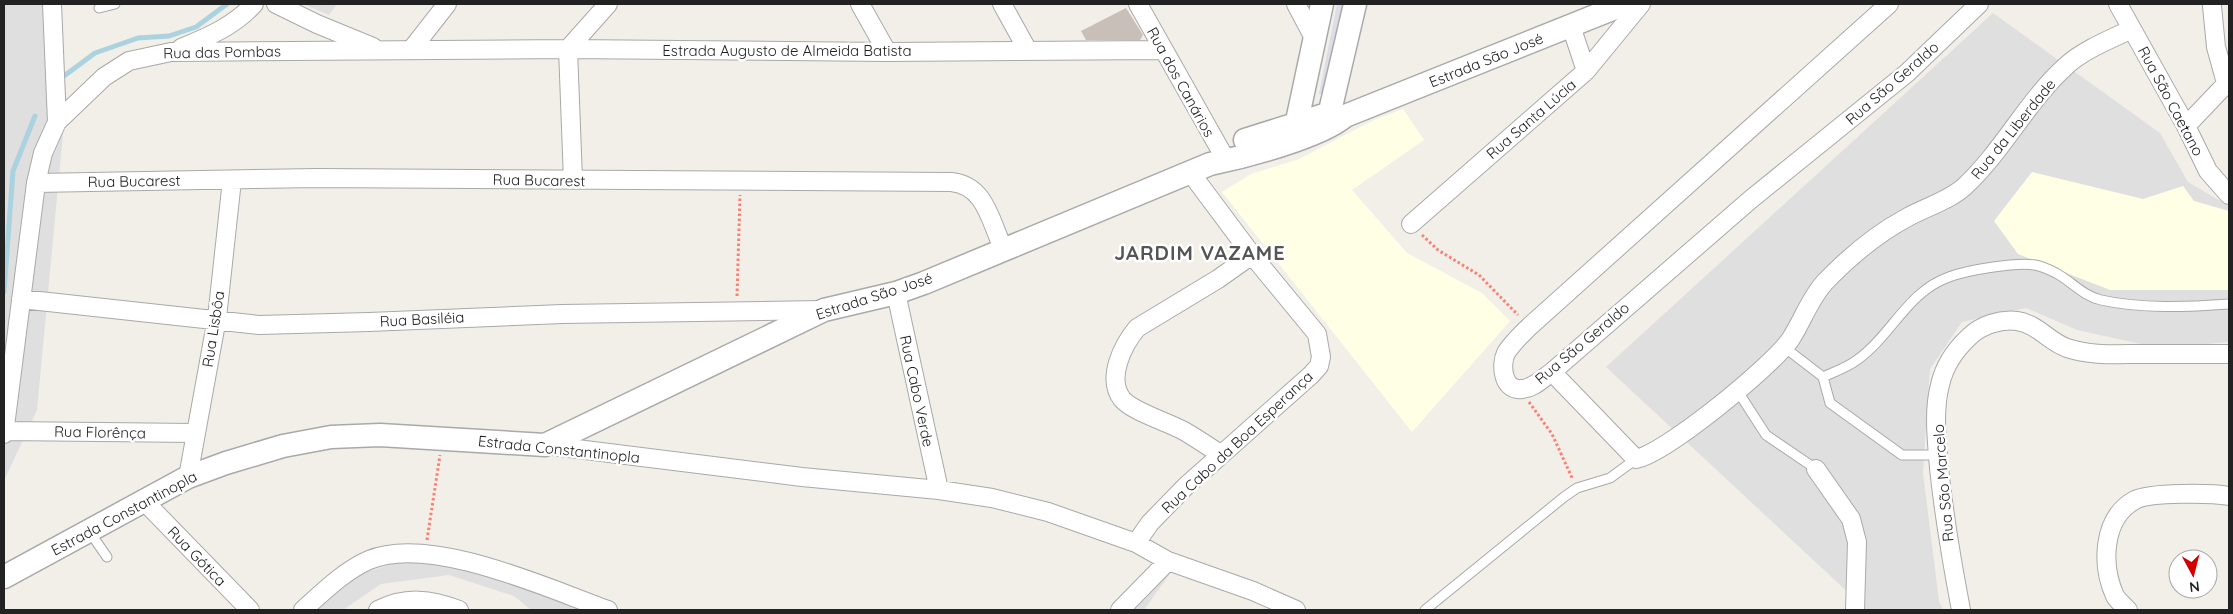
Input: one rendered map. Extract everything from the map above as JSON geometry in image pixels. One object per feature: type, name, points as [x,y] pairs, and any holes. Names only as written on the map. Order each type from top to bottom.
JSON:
[{"type":"street","name":"Rua das Pombas","points":[[52,4],[52,54],[57,122]]},
{"type":"street","points":[[171,52],[223,29],[236,21],[254,4]]},
{"type":"street","points":[[276,4],[317,24],[383,51]]},
{"type":"street","points":[[411,50],[447,4]]},
{"type":"street","points":[[573,180],[568,49],[608,4]]},
{"type":"street","points":[[860,4],[887,52]]},
{"type":"street","points":[[1002,4],[1027,50]]},
{"type":"street","name":"Rua dos Canários","points":[[1138,4],[1162,50],[1252,255],[1317,334]]},
{"type":"street","points":[[1296,4],[1314,38]]},
{"type":"street","points":[[1294,131],[1322,4]]},
{"type":"street","points":[[1333,119],[1355,4]]},
{"type":"street","name":"Estrada São José","points":[[545,445],[824,310],[896,293],[1212,162],[1294,131],[1333,119],[1625,4]]},
{"type":"street","name":"Rua Santa Lúcia","points":[[1412,224],[1586,70],[1641,4]]},
{"type":"street","name":"Rua São Geraldo","points":[[1889,4],[1530,326],[1506,353],[1503,372],[1506,381],[1511,386],[1520,390],[1535,384],[1552,372],[1750,200],[1907,73],[1979,4]]},
{"type":"street","name":"Rua São Caetano","points":[[2118,4],[2186,126],[2208,171],[2229,195]]},
{"type":"street","points":[[2186,126],[2228,82],[2216,47],[2212,6]]},
{"type":"street","points":[[1571,26],[1586,70]]},
{"type":"street","name":"Rua da Liberdade","points":[[1636,459],[1656,451],[1737,390],[1784,347],[1823,284],[1836,272],[1888,229],[1962,188],[1977,174],[2046,86],[2067,64],[2132,29]]},
{"type":"street","name":"Estrada Augusto de Almeida Batista","points":[[411,50],[568,49],[887,52],[1162,50]]},
{"type":"street","name":"Rua das Pombas","points":[[4,432],[36,183],[43,153],[57,122],[104,77],[129,61],[171,52],[411,50]]},
{"type":"street","name":"Rua Bucarest","points":[[36,183],[317,178],[964,183],[976,191],[1003,248]]},
{"type":"street","name":"Rua Lisbôa","points":[[188,477],[217,318],[232,180]]},
{"type":"street","points":[[1220,454],[1183,431],[1123,400],[1117,389],[1118,361],[1127,340],[1137,328],[1218,279],[1252,255]]},
{"type":"street","name":"Rua Cabo Verde","points":[[896,293],[939,490]]},
{"type":"street","name":"Rua Basiléia","points":[[21,299],[217,318],[259,325],[553,314],[824,310]]},
{"type":"street","name":"Rua São Marcelo","points":[[1961,610],[1946,533],[1938,455],[1937,410],[1939,386],[1948,362],[1976,330],[1998,322],[2018,321],[2038,328],[2064,348],[2082,352],[2107,354],[2229,354]]},
{"type":"street","name":"Rua Cabo da Boa Esperança","points":[[1136,543],[1156,517],[1220,454],[1247,433],[1319,366],[1321,349],[1317,334]]},
{"type":"street","points":[[1552,372],[1636,459]]},
{"type":"street","name":"Rua Florênça","points":[[4,432],[195,432]]},
{"type":"street","name":"Estrada Constantinopla","points":[[4,577],[188,477],[282,446],[331,437],[380,434],[545,445],[802,477],[939,490],[992,498],[1048,512],[1136,543],[1168,561],[1253,591],[1296,610]]},
{"type":"street","points":[[1816,469],[1851,519],[1857,542],[1855,610]]},
{"type":"street","points":[[2128,610],[2115,596],[2107,554],[2108,535],[2112,523],[2118,515],[2135,499],[2162,495],[2214,493],[2229,496]]},
{"type":"street","name":"Rua Gótica","points":[[144,501],[250,610]]},
{"type":"street","points":[[303,610],[344,574],[371,559],[387,554],[425,554],[495,570],[608,610]]},
{"type":"street","points":[[1120,610],[1168,561]]},
{"type":"street","points":[[378,610],[408,600],[436,602],[459,610]]},
{"type":"lane","points":[[99,8],[115,4]]},
{"type":"lane","points":[[1824,377],[1857,360],[1876,342],[1913,300],[1948,277],[1969,272],[2017,265],[2035,265],[2056,273],[2099,300],[2123,304],[2229,304]]},
{"type":"lane","points":[[1784,347],[1824,377],[1830,403],[1902,456],[1938,455]]},
{"type":"lane","points":[[1737,390],[1766,435],[1816,469]]},
{"type":"lane","points":[[1425,610],[1577,488],[1610,478],[1636,459]]},
{"type":"lane","points":[[89,530],[107,557]]},
{"type":"path","points":[[737,311],[740,182]]},
{"type":"path","points":[[1412,224],[1438,250],[1479,275],[1530,326]]},
{"type":"path","points":[[1520,390],[1552,434],[1577,488]]},
{"type":"path","points":[[425,554],[443,437]]},
{"type":"shaded area","points":[[4,4],[63,4],[46,34],[64,123],[37,410],[4,481]]},
{"type":"shaded area","points":[[307,4],[337,4],[329,15]]},
{"type":"shaded area","points":[[1337,4],[1346,4],[1326,94],[1319,94]]},
{"type":"shaded area","points":[[1993,13],[2160,133],[2188,182],[2229,206],[2229,342],[2159,348],[2077,330],[2026,308],[1962,322],[1930,369],[1923,473],[1939,601],[1943,610],[1867,610],[1606,367]]},
{"type":"shaded area","points":[[1403,109],[1424,140],[1352,190],[1407,253],[1482,293],[1510,321],[1412,432],[1222,192],[1251,174],[1299,159],[1374,120]]},
{"type":"shaded area","points":[[2032,172],[2143,199],[2183,186],[2194,201],[2229,211],[2229,290],[2110,290],[2018,254],[1994,221]]},
{"type":"shaded area","points":[[417,556],[484,568],[599,610],[531,610],[514,596],[449,575],[381,584],[343,610],[311,610],[360,574]]},
{"type":"shaded area","points":[[1174,568],[1144,610],[1129,610]]},
{"type":"building","points":[[1126,8],[1143,35],[1140,40],[1086,40],[1081,31]]},
{"type":"waterway","points":[[64,76],[95,53],[138,38],[169,36],[196,27],[227,4]]},
{"type":"waterway","points":[[4,292],[13,171],[35,116]]},
{"type":"district","name":"JARDIM VAZAME","points":[[1200,252]]}]
